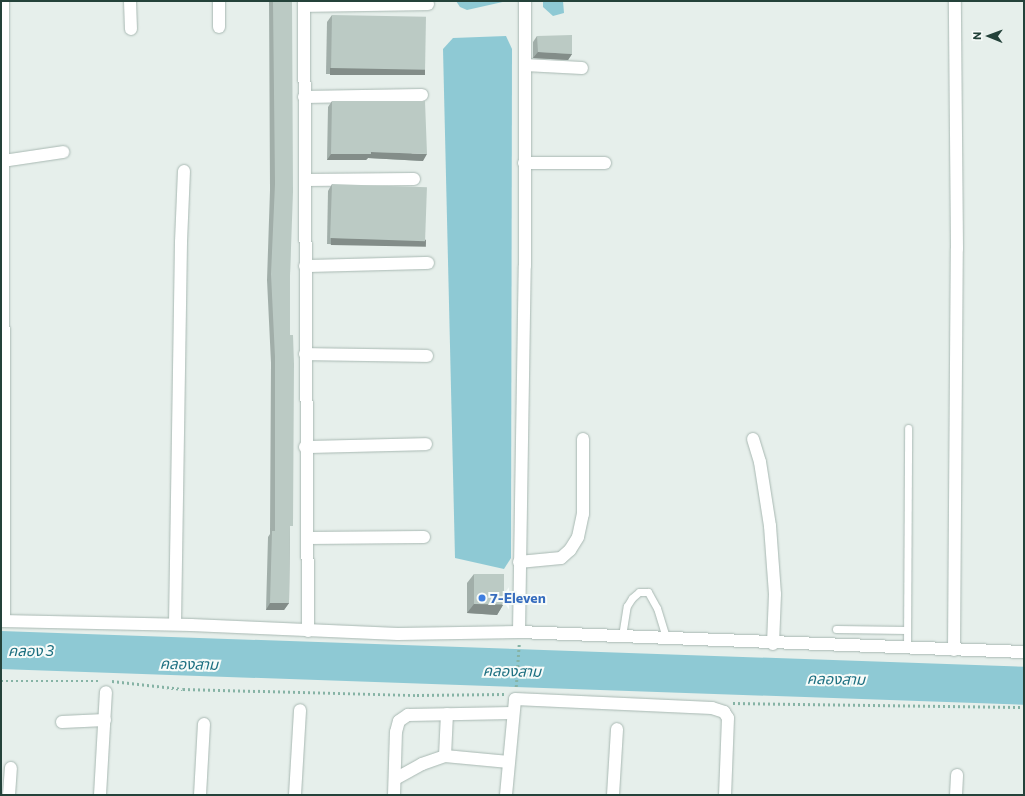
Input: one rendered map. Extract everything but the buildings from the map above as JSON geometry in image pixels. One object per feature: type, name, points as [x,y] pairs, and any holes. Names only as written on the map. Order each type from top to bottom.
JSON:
[{"type":"street","points":[[3,1],[2,620],[176,624],[398,634],[519,632],[773,644],[1024,652]]},
{"type":"street","points":[[130,1],[131,29]]},
{"type":"street","points":[[219,1],[219,27]]},
{"type":"street","points":[[519,632],[525,1]]},
{"type":"street","points":[[954,650],[957,256],[955,1]]},
{"type":"street","points":[[308,631],[308,538],[305,447],[304,3],[428,4]]},
{"type":"street","points":[[525,65],[582,68]]},
{"type":"street","points":[[304,97],[422,95]]},
{"type":"street","points":[[3,161],[63,152]]},
{"type":"street","points":[[524,163],[605,163]]},
{"type":"street","points":[[176,624],[181,250],[184,171]]},
{"type":"street","points":[[304,180],[414,179]]},
{"type":"street","points":[[305,266],[428,263]]},
{"type":"street","points":[[305,354],[427,356]]},
{"type":"street","points":[[519,562],[561,558],[570,550],[578,537],[583,514],[583,439]]},
{"type":"street","points":[[753,439],[760,462],[770,526],[775,594],[773,644]]},
{"type":"street","points":[[305,447],[426,444]]},
{"type":"street","points":[[308,538],[424,537]]},
{"type":"street","points":[[100,795],[106,692]]},
{"type":"street","points":[[506,795],[515,699],[712,708],[724,712],[728,718],[725,795]]},
{"type":"street","points":[[295,795],[300,710]]},
{"type":"street","points":[[394,795],[396,732],[399,721],[408,715],[513,713]]},
{"type":"street","points":[[445,756],[447,714]]},
{"type":"street","points":[[62,722],[104,720]]},
{"type":"street","points":[[200,795],[204,724]]},
{"type":"street","points":[[613,795],[617,729]]},
{"type":"street","points":[[395,779],[422,764],[445,756],[509,762]]},
{"type":"street","points":[[9,795],[11,768]]},
{"type":"street","points":[[956,795],[957,775]]},
{"type":"lane","points":[[907,648],[908,428]]},
{"type":"lane","points":[[622,636],[627,606],[632,598],[639,592],[648,592],[657,608],[666,638]]},
{"type":"lane","points":[[836,629],[907,630]]},
{"type":"path","points":[[516,690],[519,646]]},
{"type":"water","points":[[456,1],[507,1],[467,10],[460,7]]},
{"type":"water","points":[[543,1],[563,1],[564,13],[553,16],[543,7]]},
{"type":"water","points":[[506,36],[512,49],[511,558],[504,569],[455,558],[443,49],[453,38]]},
{"type":"water","name":"คลอง 3","points":[[1,631],[1024,667],[1023,705],[1,669]]},
{"type":"place","name":"7-Eleven","points":[[482,598]]},
{"type":"water label","name":"คลองสาม","points":[[189,664]]},
{"type":"water label","name":"คลองสาม","points":[[512,671]]},
{"type":"water label","name":"คลองสาม","points":[[836,679]]}]
